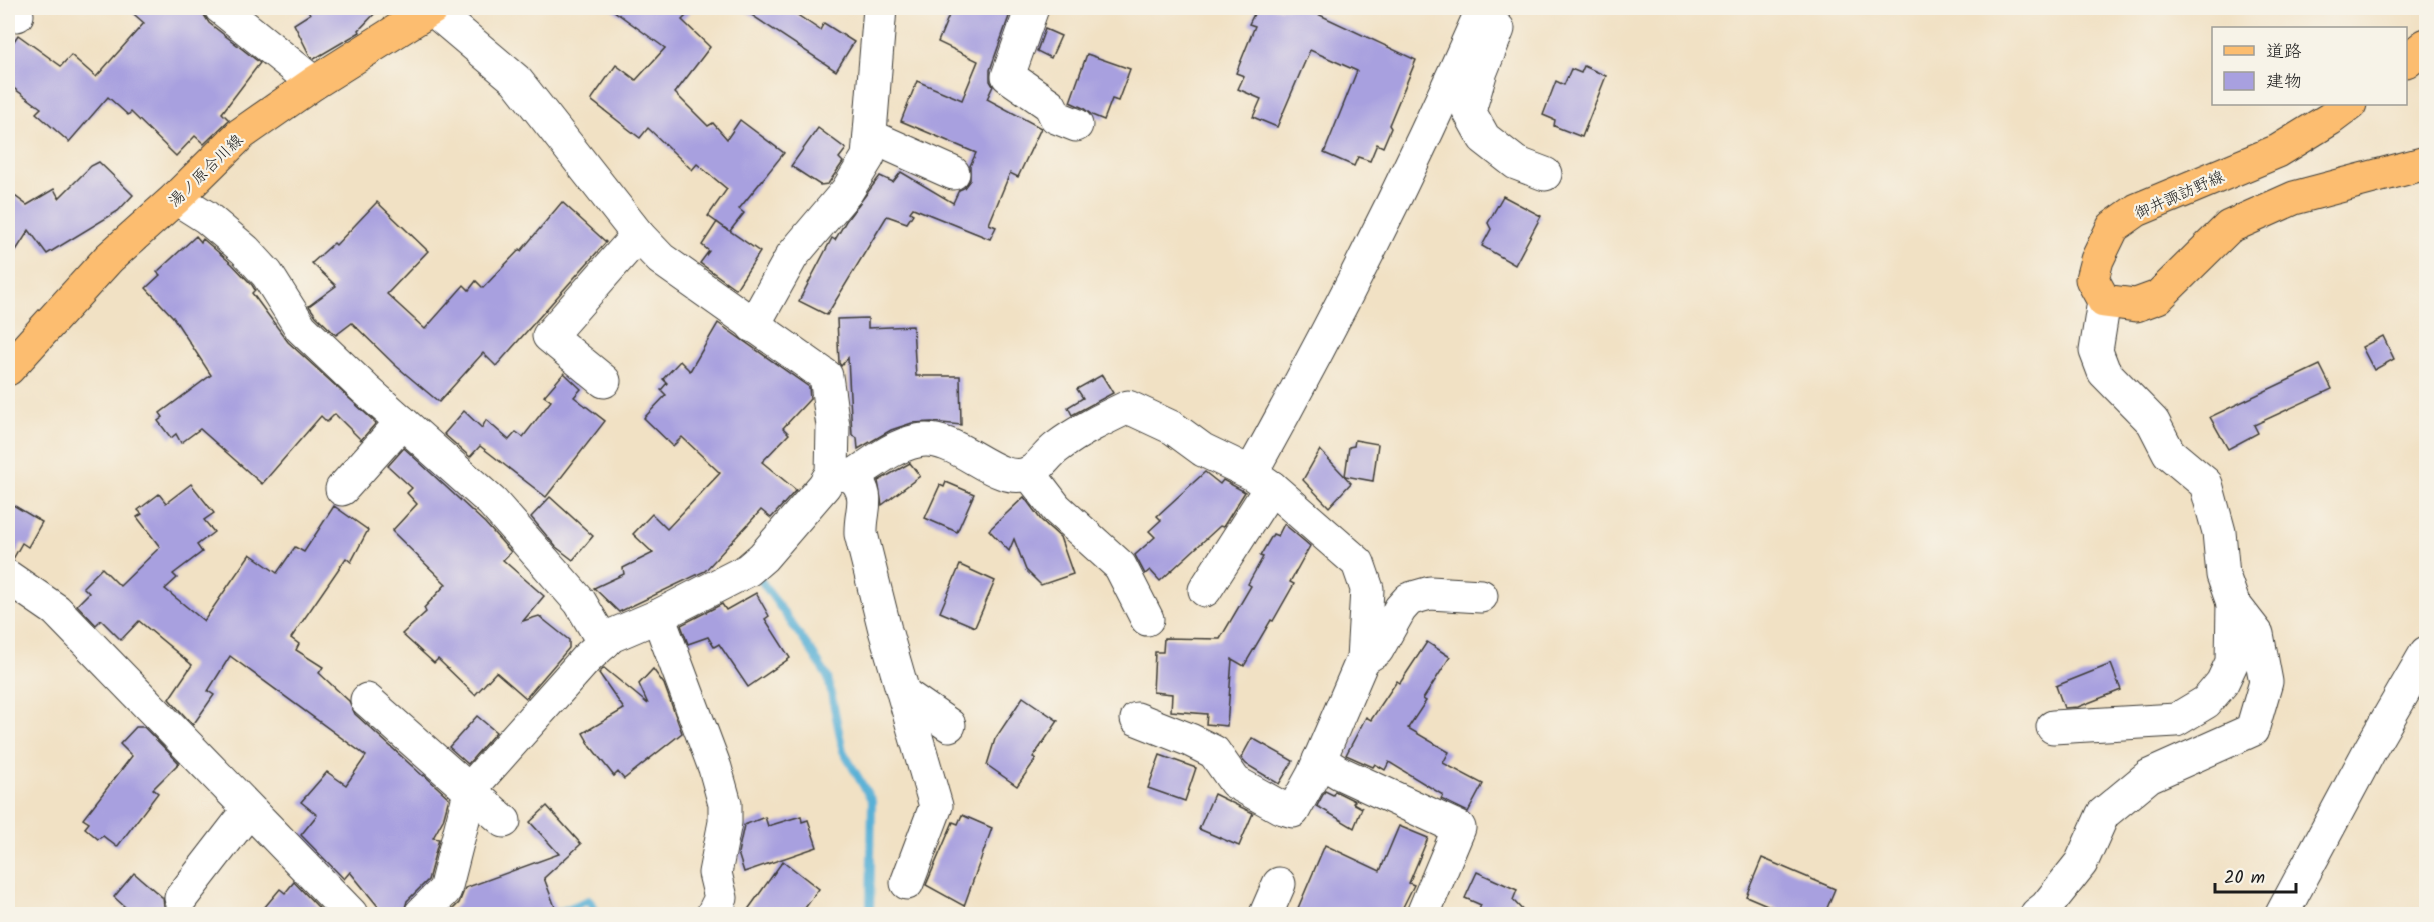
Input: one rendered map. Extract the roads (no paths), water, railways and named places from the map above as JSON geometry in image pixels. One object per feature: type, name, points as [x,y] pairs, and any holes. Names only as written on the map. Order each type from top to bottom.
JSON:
[{"type":"main road","name":"湯ノ原合川線","points":[[8,369],[108,258],[176,198],[241,134],[314,83],[433,8]]},
{"type":"main road","points":[[2407,60],[2427,45]]},
{"type":"main road","name":"御井諏訪野線","points":[[2104,301],[2092,279],[2097,260],[2113,227],[2137,210],[2278,151],[2349,105]]},
{"type":"main road","points":[[2104,301],[2136,305],[2158,297],[2229,227],[2294,198],[2427,163]]},
{"type":"street","points":[[221,8],[314,83]]},
{"type":"street","points":[[433,8],[516,80],[638,236],[661,259],[826,376],[843,474],[864,493],[865,510],[861,520],[861,534],[936,806],[907,883]]},
{"type":"street","points":[[753,326],[792,256],[848,191],[868,157],[880,8]]},
{"type":"street","points":[[1032,8],[1008,76],[1050,105],[1056,117],[1076,125]]},
{"type":"street","points":[[1205,590],[1261,480],[1325,336],[1448,88],[1484,8]]},
{"type":"street","points":[[1506,8],[1481,71],[1469,111],[1484,138],[1516,163],[1545,174]]},
{"type":"street","points":[[870,136],[953,172]]},
{"type":"street","points":[[176,198],[206,217],[245,250],[267,274],[301,328],[492,502],[580,602],[604,643]]},
{"type":"street","points":[[604,381],[549,336],[638,236]]},
{"type":"street","points":[[2037,915],[2046,907],[2081,862],[2103,814],[2149,776],[2252,730],[2266,682],[2257,634],[2233,603],[2223,575],[2219,532],[2206,484],[2169,453],[2153,422],[2104,372],[2096,351],[2104,301]]},
{"type":"street","points":[[421,915],[445,890],[470,791],[586,659],[611,636],[658,616],[748,570],[824,486],[843,474],[918,440],[939,440],[965,451],[994,470],[1012,474],[1029,473],[1056,448],[1088,426],[1128,407],[1173,428],[1203,450],[1261,480],[1358,563],[1366,589],[1363,658],[1319,760],[1293,811],[1280,807],[1235,782],[1214,752],[1137,719]]},
{"type":"street","points":[[342,489],[402,422]]},
{"type":"street","points":[[1029,473],[1062,514],[1120,566],[1147,619]]},
{"type":"street","points":[[8,577],[56,610],[351,915]]},
{"type":"street","points":[[1363,658],[1377,650],[1400,609],[1409,599],[1430,593],[1481,596]]},
{"type":"street","points":[[2053,727],[2176,720],[2206,702],[2222,683],[2232,662],[2233,603]]},
{"type":"street","points":[[658,616],[715,768],[725,804],[725,822],[715,873],[721,898],[713,915]]},
{"type":"street","points":[[2282,915],[2371,748],[2427,653]]},
{"type":"street","points":[[904,694],[949,725]]},
{"type":"street","points":[[367,700],[504,821]]},
{"type":"street","points":[[1319,760],[1340,773],[1459,828],[1422,915]]},
{"type":"street","points":[[181,898],[249,810]]},
{"type":"street","points":[[1266,915],[1279,884]]},
{"type":"waterway","points":[[755,572],[828,678],[843,751],[872,801],[870,914]]},
{"type":"waterway","points":[[555,914],[589,900],[598,914]]}]
